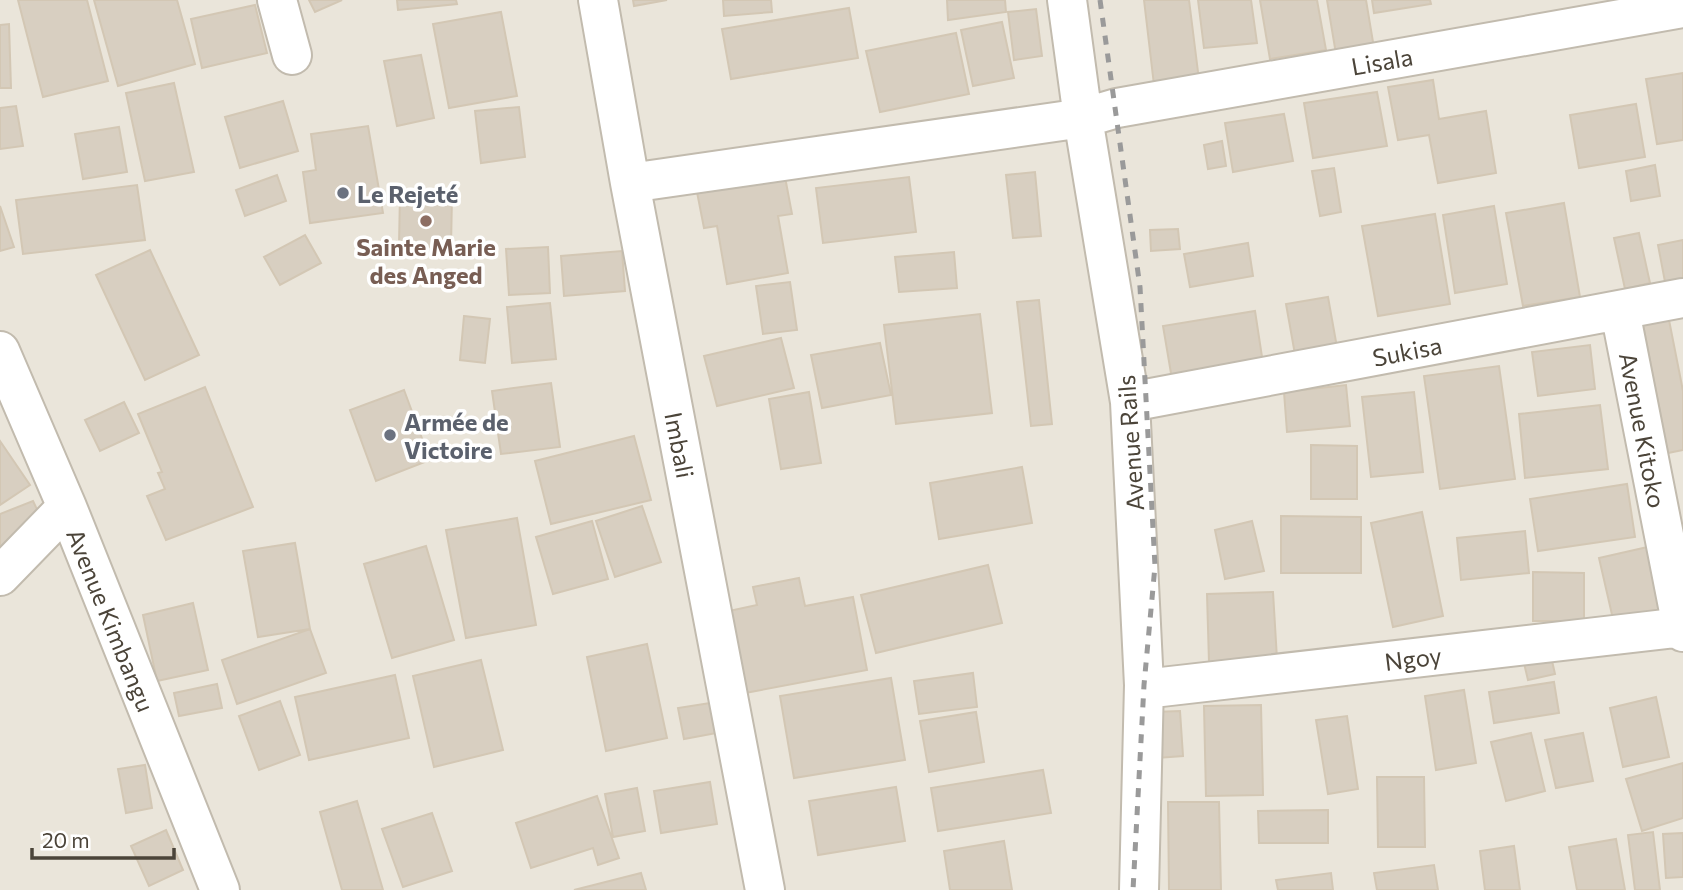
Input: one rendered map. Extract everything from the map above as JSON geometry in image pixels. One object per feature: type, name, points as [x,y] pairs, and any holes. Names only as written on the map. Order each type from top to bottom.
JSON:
[{"type":"street","points":[[277,0],[292,55]]},
{"type":"street","name":"Imbali","points":[[598,0],[630,183],[765,890]]},
{"type":"street","name":"Avenue Rails","points":[[1067,0],[1083,118],[1130,402],[1144,689],[1139,890]]},
{"type":"street","name":"Lisala","points":[[630,183],[1083,118],[1117,108],[1683,8]]},
{"type":"street","name":"Sukisa","points":[[1130,402],[1683,299]]},
{"type":"street","name":"Avenue Kitoko","points":[[1620,311],[1683,629]]},
{"type":"street","name":"Avenue Kimbangu","points":[[0,351],[220,890]]},
{"type":"street","points":[[0,576],[66,508]]},
{"type":"street","name":"Ngoy","points":[[1144,689],[1683,629]]},
{"type":"shaded area","points":[[0,0],[1683,0],[1683,890],[0,890]]},
{"type":"building","points":[[18,0],[87,0],[108,81],[43,97]]},
{"type":"building","points":[[94,0],[177,0],[195,64],[118,86]]},
{"type":"building","points":[[309,0],[342,0],[315,12]]},
{"type":"building","points":[[397,0],[456,0],[457,4],[398,10]]},
{"type":"building","points":[[633,0],[667,0],[634,6]]},
{"type":"building","points":[[723,0],[771,0],[772,12],[724,16]]},
{"type":"building","points":[[947,0],[1005,0],[1006,12],[948,20]]},
{"type":"building","points":[[1144,0],[1189,0],[1199,80],[1154,85]]},
{"type":"building","points":[[1198,0],[1251,0],[1257,43],[1204,48]]},
{"type":"building","points":[[1260,0],[1317,0],[1326,50],[1270,59]]},
{"type":"building","points":[[1327,0],[1366,0],[1374,48],[1336,54]]},
{"type":"building","points":[[1372,0],[1430,0],[1431,4],[1374,13]]},
{"type":"building","points":[[255,5],[267,53],[202,68],[191,19]]},
{"type":"building","points":[[849,8],[858,58],[731,79],[722,29]]},
{"type":"building","points":[[1036,9],[1042,56],[1014,60],[1008,12]]},
{"type":"building","points":[[501,12],[517,96],[449,108],[433,24]]},
{"type":"building","points":[[1002,22],[1014,78],[973,86],[961,30]]},
{"type":"building","points":[[9,24],[11,88],[0,88],[0,25]]},
{"type":"building","points":[[956,33],[969,94],[880,112],[866,51]]},
{"type":"building","points":[[421,55],[434,118],[397,126],[384,61]]},
{"type":"building","points":[[1683,73],[1683,140],[1657,144],[1646,79]]},
{"type":"building","points":[[1433,80],[1439,119],[1486,111],[1496,173],[1438,183],[1429,135],[1398,140],[1388,87]]},
{"type":"building","points":[[174,83],[194,172],[145,181],[126,93]]},
{"type":"building","points":[[1377,92],[1387,146],[1313,158],[1304,103]]},
{"type":"building","points":[[283,101],[298,151],[240,168],[225,117]]},
{"type":"building","points":[[1636,104],[1645,157],[1579,168],[1570,115]]},
{"type":"building","points":[[16,106],[23,146],[0,149],[0,108]]},
{"type":"building","points":[[519,107],[525,157],[481,163],[475,111]]},
{"type":"building","points":[[1284,114],[1293,161],[1233,172],[1225,123]]},
{"type":"building","name":"Le Rejeté","points":[[368,126],[383,213],[310,223],[303,172],[316,170],[311,134]]},
{"type":"building","points":[[119,127],[127,172],[83,179],[75,134]]},
{"type":"building","points":[[1222,141],[1226,166],[1208,169],[1204,145]]},
{"type":"building","points":[[1655,165],[1660,196],[1631,201],[1626,171]]},
{"type":"building","points":[[1334,168],[1341,212],[1320,216],[1312,171]]},
{"type":"building","points":[[1035,172],[1041,236],[1013,238],[1006,175]]},
{"type":"building","points":[[277,175],[286,201],[245,216],[236,190]]},
{"type":"building","points":[[785,177],[792,214],[778,216],[788,273],[727,284],[717,226],[704,228],[697,192]]},
{"type":"building","points":[[909,177],[916,232],[823,243],[816,188]]},
{"type":"building","points":[[137,185],[145,240],[23,254],[16,200]]},
{"type":"building","name":"Sainte Marie des Anged","points":[[400,193],[452,195],[451,248],[399,246]]},
{"type":"building","points":[[1564,203],[1580,297],[1523,306],[1506,213]]},
{"type":"building","points":[[0,206],[14,247],[0,251]]},
{"type":"building","points":[[1494,206],[1507,284],[1455,293],[1443,215]]},
{"type":"building","points":[[1435,214],[1450,304],[1378,316],[1362,226]]},
{"type":"building","points":[[1178,229],[1180,249],[1151,251],[1150,230]]},
{"type":"building","points":[[1639,233],[1650,283],[1625,289],[1614,238]]},
{"type":"building","points":[[305,235],[321,263],[280,285],[264,257]]},
{"type":"building","points":[[1683,240],[1683,284],[1666,287],[1658,245]]},
{"type":"building","points":[[1248,243],[1253,276],[1190,287],[1184,254]]},
{"type":"building","points":[[548,247],[550,293],[509,295],[506,249]]},
{"type":"building","points":[[150,250],[199,355],[145,380],[96,275]]},
{"type":"building","points":[[622,251],[625,291],[564,296],[561,256]]},
{"type":"building","points":[[954,252],[957,288],[899,292],[895,257]]},
{"type":"building","points":[[790,282],[797,330],[763,334],[756,286]]},
{"type":"building","points":[[1328,297],[1338,353],[1296,360],[1286,304]]},
{"type":"building","points":[[1039,300],[1052,424],[1031,426],[1017,302]]},
{"type":"building","points":[[550,303],[556,359],[512,363],[507,307]]},
{"type":"building","points":[[1255,311],[1264,370],[1173,385],[1163,326]]},
{"type":"building","points":[[980,314],[992,413],[896,424],[884,325]]},
{"type":"building","points":[[464,316],[490,319],[485,363],[460,360]]},
{"type":"building","points":[[1669,320],[1683,391],[1683,450],[1668,453],[1643,325]]},
{"type":"building","points":[[781,338],[794,388],[717,406],[704,356]]},
{"type":"building","points":[[880,343],[891,395],[822,408],[811,355]]},
{"type":"building","points":[[1590,345],[1595,389],[1538,396],[1532,352]]},
{"type":"building","points":[[1499,366],[1515,479],[1440,489],[1424,376]]},
{"type":"building","points":[[551,383],[560,447],[501,454],[492,391]]},
{"type":"building","points":[[1346,385],[1350,426],[1287,432],[1284,392]]},
{"type":"building","points":[[205,387],[253,507],[166,540],[147,496],[165,489],[158,473],[162,472],[138,414]]},
{"type":"building","name":"Armée de Victoire","points":[[404,390],[430,460],[376,481],[350,410]]},
{"type":"building","points":[[809,392],[821,463],[781,469],[769,399]]},
{"type":"building","points":[[1414,392],[1423,472],[1371,477],[1362,397]]},
{"type":"building","points":[[124,402],[139,433],[100,451],[85,420]]},
{"type":"building","points":[[1600,405],[1608,469],[1525,478],[1519,414]]},
{"type":"building","points":[[634,436],[651,500],[551,524],[535,461]]},
{"type":"building","points":[[0,441],[30,485],[0,505]]},
{"type":"building","points":[[1311,445],[1357,446],[1357,499],[1311,499]]},
{"type":"building","points":[[1022,467],[1032,523],[939,539],[930,483]]},
{"type":"building","points":[[1627,484],[1635,537],[1538,551],[1530,499]]},
{"type":"building","points":[[33,501],[42,520],[0,561],[0,514]]},
{"type":"building","points":[[642,506],[661,562],[615,577],[596,521]]},
{"type":"building","points":[[1422,512],[1443,616],[1393,627],[1371,523]]},
{"type":"building","points":[[1281,516],[1361,517],[1361,573],[1281,573]]},
{"type":"building","points":[[517,518],[536,625],[466,638],[446,530]]},
{"type":"building","points":[[592,521],[608,579],[553,594],[536,537]]},
{"type":"building","points":[[1252,521],[1264,571],[1225,579],[1215,530]]},
{"type":"building","points":[[1525,531],[1529,573],[1461,580],[1457,538]]},
{"type":"building","points":[[295,543],[310,629],[258,637],[243,551]]},
{"type":"building","points":[[426,546],[454,640],[392,658],[364,564]]},
{"type":"building","points":[[1652,546],[1666,608],[1613,619],[1599,558]]},
{"type":"building","points":[[988,565],[1002,623],[876,653],[861,595]]},
{"type":"building","points":[[1533,572],[1584,573],[1584,621],[1533,621]]},
{"type":"building","points":[[799,578],[805,606],[853,597],[867,670],[745,693],[729,611],[757,605],[753,587]]},
{"type":"building","points":[[1273,592],[1277,659],[1209,662],[1207,594]]},
{"type":"building","points":[[193,603],[208,670],[157,681],[143,615]]},
{"type":"building","points":[[310,629],[326,673],[237,704],[222,660]]},
{"type":"building","points":[[647,644],[667,738],[606,751],[587,657]]},
{"type":"building","points":[[1550,652],[1555,674],[1528,680],[1523,659]]},
{"type":"building","points":[[481,660],[503,750],[434,767],[413,676]]},
{"type":"building","points":[[973,673],[977,707],[919,714],[914,681]]},
{"type":"building","points":[[395,675],[409,738],[309,760],[295,697]]},
{"type":"building","points":[[891,678],[905,760],[794,778],[780,696]]},
{"type":"building","points":[[1554,682],[1559,713],[1494,723],[1489,692]]},
{"type":"building","points":[[217,684],[222,708],[179,716],[174,693]]},
{"type":"building","points":[[1464,690],[1476,763],[1436,770],[1425,696]]},
{"type":"building","points":[[1656,697],[1669,757],[1623,767],[1610,708]]},
{"type":"building","points":[[280,701],[300,755],[259,770],[239,716]]},
{"type":"building","points":[[717,702],[722,732],[684,739],[678,708]]},
{"type":"building","points":[[1261,705],[1263,795],[1206,796],[1204,706]]},
{"type":"building","points":[[1180,711],[1183,756],[1157,758],[1153,712]]},
{"type":"building","points":[[976,712],[984,762],[929,772],[920,721]]},
{"type":"building","points":[[1347,716],[1358,789],[1328,794],[1316,720]]},
{"type":"building","points":[[1531,733],[1545,791],[1506,801],[1491,742]]},
{"type":"building","points":[[1583,733],[1593,781],[1556,788],[1545,740]]},
{"type":"building","points":[[1683,763],[1683,818],[1642,831],[1626,779]]},
{"type":"building","points":[[145,765],[152,808],[126,813],[118,769]]},
{"type":"building","points":[[1043,770],[1051,813],[938,831],[931,788]]},
{"type":"building","points":[[1377,777],[1424,777],[1425,847],[1378,847]]},
{"type":"building","points":[[710,782],[717,824],[661,833],[654,791]]},
{"type":"building","points":[[896,787],[905,841],[818,855],[809,801]]},
{"type":"building","points":[[637,788],[645,831],[613,837],[605,794]]},
{"type":"building","points":[[597,796],[619,858],[598,865],[593,848],[531,868],[516,823]]},
{"type":"building","points":[[357,801],[383,890],[342,890],[320,812]]},
{"type":"building","points":[[1168,802],[1219,802],[1221,890],[1169,890]]},
{"type":"building","points":[[1328,810],[1328,843],[1259,843],[1258,811]]},
{"type":"building","points":[[432,813],[452,871],[403,887],[382,829]]},
{"type":"building","points":[[166,830],[183,870],[149,886],[131,846]]},
{"type":"building","points":[[1653,832],[1660,890],[1635,890],[1628,835]]},
{"type":"building","points":[[1683,833],[1683,877],[1666,878],[1663,834]]},
{"type":"building","points":[[1616,839],[1625,890],[1577,890],[1569,847]]},
{"type":"building","points":[[1004,841],[1012,890],[950,890],[944,851]]},
{"type":"building","points":[[1514,846],[1520,890],[1485,890],[1480,851]]},
{"type":"building","points":[[1434,865],[1438,890],[1377,890],[1374,873]]},
{"type":"building","points":[[641,873],[646,890],[574,890]]},
{"type":"building","points":[[1331,873],[1333,890],[1278,890],[1276,880]]},
{"type":"railway","points":[[1100,0],[1140,287],[1155,566],[1144,685],[1133,890]]},
{"type":"place","name":"Le Rejeté","points":[[343,193]]},
{"type":"place","name":"Sainte Marie des Anged","points":[[426,221]]},
{"type":"place","name":"Armée de Victoire","points":[[390,435]]}]
